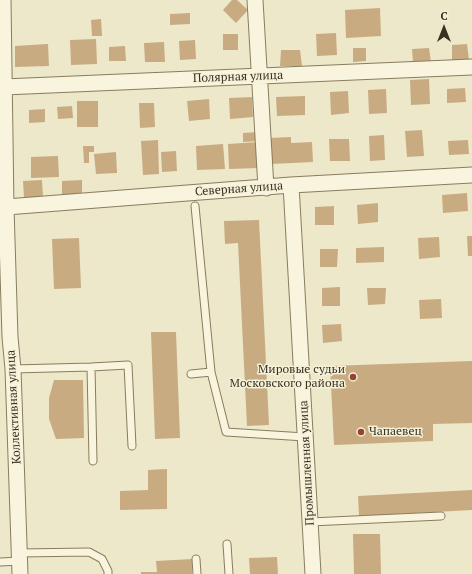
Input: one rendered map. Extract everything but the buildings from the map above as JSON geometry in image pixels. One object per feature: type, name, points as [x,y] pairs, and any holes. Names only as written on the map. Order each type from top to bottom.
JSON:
[{"type":"street","name":"Коллективная улица","points":[[3,0],[6,207],[4,273],[5,337],[12,369],[20,563]]},
{"type":"street","points":[[255,0],[266,188]]},
{"type":"street","name":"Полярная улица","points":[[4,87],[472,67]]},
{"type":"street","name":"Северная улица","points":[[6,207],[291,185],[472,175]]},
{"type":"street","name":"Промышленная улица","points":[[291,185],[313,574]]},
{"type":"lane","points":[[195,206],[211,372],[226,432],[305,437]]},
{"type":"lane","points":[[12,369],[128,365],[132,446]]},
{"type":"lane","points":[[91,367],[93,461]]},
{"type":"lane","points":[[191,374],[211,372]]},
{"type":"lane","points":[[310,522],[441,516]]},
{"type":"lane","points":[[228,544],[228,574]]},
{"type":"lane","points":[[0,562],[20,563],[89,552],[102,559],[108,574]]},
{"type":"lane","points":[[196,559],[197,574]]},
{"type":"place","name":"Мировые судьи Московского района","points":[[353,377]]},
{"type":"place","name":"Чапаевец","points":[[361,432]]}]
